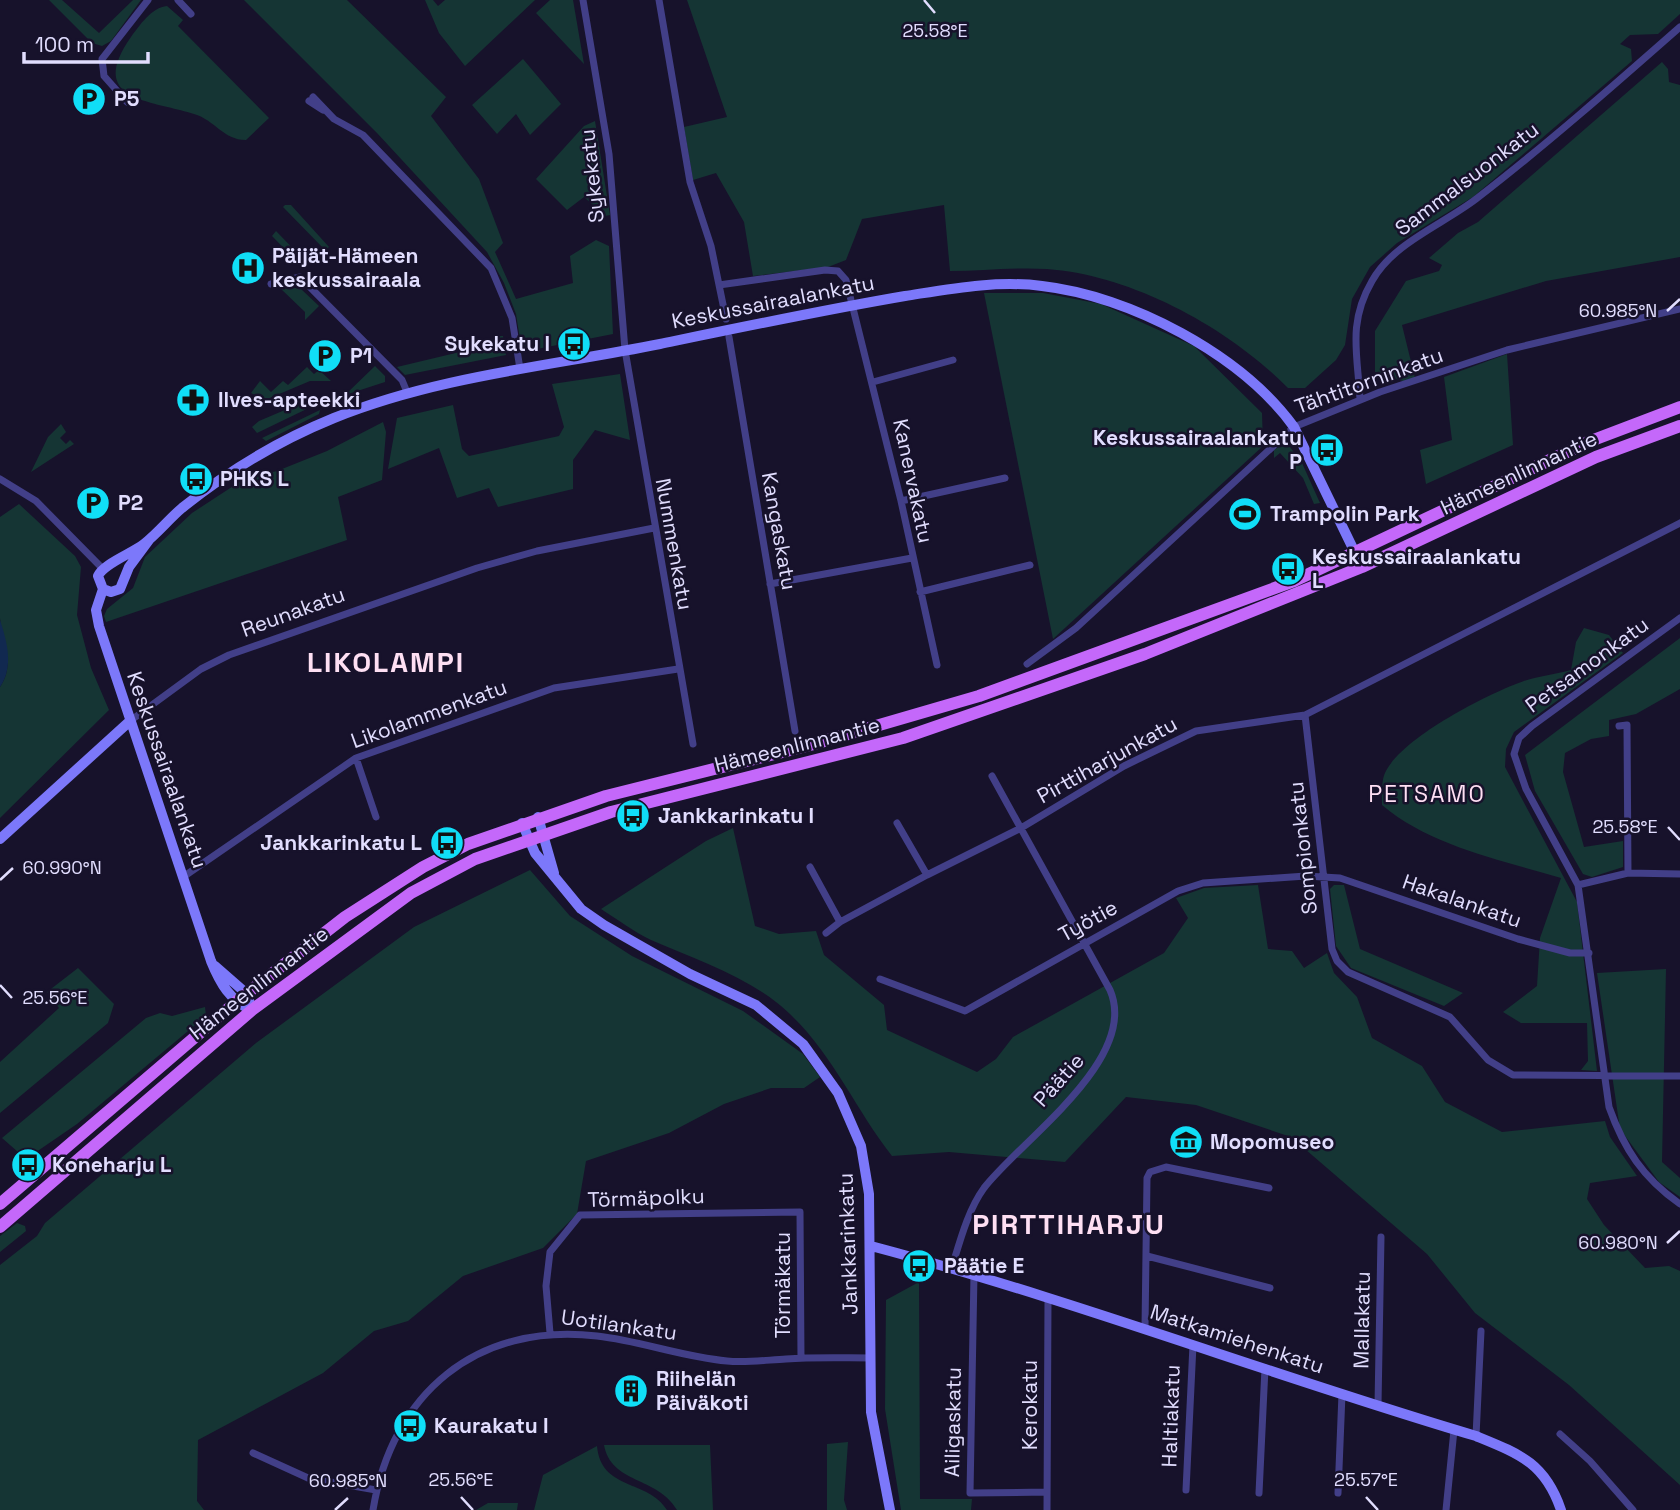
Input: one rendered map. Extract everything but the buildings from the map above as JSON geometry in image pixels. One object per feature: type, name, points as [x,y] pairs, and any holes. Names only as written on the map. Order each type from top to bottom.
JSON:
[{"type":"main road","name":"Hämeenlinnantie","points":[[0,1205],[242,998],[345,917],[423,867],[468,844],[538,817],[676,777],[901,721],[979,696],[1294,581],[1588,442],[1680,407]]},
{"type":"main road","name":"Hämeenlinnantie","points":[[0,1227],[252,1010],[411,893],[475,859],[611,812],[819,761],[972,715],[1145,654],[1362,567],[1596,457],[1680,425]]},
{"type":"street","points":[[127,103],[104,76],[102,59],[148,0]]},
{"type":"street","points":[[177,0],[191,14]]},
{"type":"street","name":"Sykekatu","points":[[583,0],[609,153],[625,350]]},
{"type":"street","points":[[659,0],[690,182],[711,246],[726,319]]},
{"type":"street","name":"Sammalsuonkatu","points":[[1360,400],[1353,346],[1356,320],[1363,299],[1383,265],[1485,192],[1680,27]]},
{"type":"street","points":[[311,99],[323,110],[363,135],[491,268],[512,318],[520,369]]},
{"type":"street","name":"Kanervakatu","points":[[719,285],[825,270],[838,271],[846,280],[873,382],[937,665]]},
{"type":"street","points":[[271,284],[300,278],[402,380],[407,392]]},
{"type":"street","name":"Keskussairaalankatu","points":[[107,566],[149,540],[195,497],[267,451],[331,419],[407,392],[853,305],[974,285],[1041,286],[1105,300],[1197,340],[1236,368],[1275,404],[1293,426],[1362,567]]},
{"type":"street","name":"Tähtitorninkatu","points":[[1027,664],[1076,628],[1293,426],[1507,350],[1680,309]]},
{"type":"street","name":"Kangaskatu","points":[[729,337],[795,731]]},
{"type":"street","name":"Nummenkatu","points":[[625,350],[693,744]]},
{"type":"street","points":[[873,382],[954,360]]},
{"type":"street","points":[[901,501],[1005,478]]},
{"type":"street","points":[[0,479],[36,501],[107,566],[121,568],[125,576]]},
{"type":"street","name":"Pirttiharjunkatu","points":[[826,933],[840,922],[927,875],[1021,828],[1124,765],[1196,730],[1305,715],[1680,523]]},
{"type":"street","name":"Reunakatu","points":[[0,839],[130,721],[201,669],[229,655],[477,568],[550,548],[654,528]]},
{"type":"street","points":[[107,566],[97,576],[103,589],[111,592],[120,589],[125,576],[149,540]]},
{"type":"street","points":[[770,584],[912,558]]},
{"type":"street","points":[[920,592],[1030,565]]},
{"type":"street","name":"Keskussairaalankatu","points":[[103,589],[96,610],[99,626],[211,961],[242,998]]},
{"type":"street","name":"Petsamonkatu","points":[[1680,618],[1519,738],[1514,754],[1526,789],[1578,885],[1609,1107],[1619,1135],[1637,1167],[1655,1186],[1680,1204]]},
{"type":"street","name":"Likolammenkatu","points":[[183,877],[356,758],[554,688],[678,669]]},
{"type":"street","name":"Sompionkatu","points":[[1305,715],[1332,949],[1337,961],[1348,972],[1450,1017],[1488,1060],[1513,1075],[1606,1076]]},
{"type":"street","points":[[1619,726],[1626,726],[1628,873]]},
{"type":"street","points":[[356,758],[376,817]]},
{"type":"street","name":"Päätie","points":[[952,1267],[982,1191],[1020,1147],[1096,1069],[1109,1042],[1114,1018],[1113,998],[992,775]]},
{"type":"street","name":"Jankkarinkatu","points":[[538,817],[554,873]]},
{"type":"street","name":"Jankkarinkatu","points":[[522,823],[535,853],[581,909],[690,974],[756,1005],[803,1044],[838,1093],[862,1146],[869,1194],[871,1412],[890,1510]]},
{"type":"street","points":[[897,823],[927,875]]},
{"type":"street","points":[[810,867],[840,922]]},
{"type":"street","points":[[1578,885],[1628,873],[1680,874]]},
{"type":"street","name":"Työtie","points":[[880,979],[965,1011],[1178,891],[1203,883],[1325,877]]},
{"type":"street","name":"Hakalankatu","points":[[1325,877],[1339,878],[1518,939],[1570,953],[1589,953]]},
{"type":"street","points":[[242,998],[252,1010]]},
{"type":"street","points":[[1606,1076],[1680,1076]]},
{"type":"street","points":[[1145,1328],[1147,1178],[1154,1168],[1166,1167],[1269,1188]]},
{"type":"street","name":"Törmäpolku","points":[[550,1333],[546,1286],[550,1252],[580,1215],[800,1212]]},
{"type":"street","name":"Törmäkatu","points":[[800,1212],[801,1358]]},
{"type":"street","name":"Mallakatu","points":[[1378,1405],[1381,1237]]},
{"type":"street","name":"Matkamiehenkatu","points":[[871,1246],[952,1267],[1476,1436],[1527,1459],[1544,1473],[1561,1510]]},
{"type":"street","points":[[1147,1256],[1270,1288]]},
{"type":"street","name":"Ailigaskatu","points":[[974,1275],[970,1493],[1047,1492]]},
{"type":"street","name":"Kerokatu","points":[[1047,1510],[1048,1299]]},
{"type":"street","points":[[1476,1436],[1481,1331]]},
{"type":"street","name":"Uotilankatu","points":[[373,1510],[384,1458],[396,1434],[429,1388],[457,1366],[510,1340],[550,1333],[598,1336],[727,1362],[871,1358]]},
{"type":"street","name":"Haltiakatu","points":[[1186,1490],[1193,1345]]},
{"type":"street","points":[[1259,1493],[1265,1368]]},
{"type":"street","points":[[1338,1493],[1342,1394]]},
{"type":"street","points":[[1446,1510],[1454,1430]]},
{"type":"street","points":[[1560,1434],[1590,1461],[1633,1510]]},
{"type":"street","points":[[253,1453],[308,1478],[376,1490]]},
{"type":"green space","points":[[49,0],[62,0],[99,33],[133,0],[141,0],[111,41],[102,46],[92,43]]},
{"type":"green space","points":[[244,0],[347,0],[446,97],[431,116],[479,179],[503,243],[495,252],[516,299],[573,283],[570,256],[596,240],[609,246],[613,334],[522,352],[516,314],[504,283],[487,252],[377,133]]},
{"type":"green space","points":[[425,0],[433,0],[438,6],[445,0],[535,0],[465,66],[439,33]]},
{"type":"green space","points":[[550,0],[573,0],[584,64],[536,13]]},
{"type":"green space","points":[[687,0],[1680,0],[1680,14],[1658,34],[1630,35],[1620,44],[1631,49],[1632,61],[1473,197],[1397,243],[1370,267],[1352,299],[1345,345],[1336,360],[1305,388],[1288,388],[1237,345],[1177,308],[1145,293],[1079,273],[1047,269],[950,271],[944,205],[862,219],[846,260],[828,267],[753,276],[744,222],[716,173],[693,180],[684,127],[727,117]]},
{"type":"green space","points":[[167,6],[183,20],[178,26],[269,118],[246,140],[231,137],[194,114],[129,94],[120,86],[116,74],[119,58],[131,37],[151,13]]},
{"type":"green space","points":[[523,59],[561,104],[530,135],[516,114],[497,134],[472,105]]},
{"type":"green space","points":[[1662,62],[1668,69],[1669,82],[1680,85],[1680,257],[1546,281],[1402,325],[1415,378],[1406,382],[1375,372],[1375,331],[1406,281],[1439,271],[1442,265],[1429,258],[1458,233],[1478,222]]},
{"type":"green space","points":[[595,121],[610,215],[605,216],[584,197],[567,210],[536,179],[584,126]]},
{"type":"green space","points":[[291,205],[329,247],[325,250],[283,207]]},
{"type":"green space","points":[[276,231],[308,264],[303,268],[272,236]]},
{"type":"green space","points":[[284,286],[301,289],[319,306],[305,320],[305,312],[280,288]]},
{"type":"green space","points":[[984,293],[1043,293],[1101,304],[1194,346],[1262,413],[1263,446],[1053,639]]},
{"type":"green space","points":[[496,336],[503,336],[506,355],[405,375],[397,367],[485,346]]},
{"type":"green space","points":[[1507,354],[1513,445],[1426,484],[1420,450],[1452,440],[1444,377]]},
{"type":"green space","points":[[375,366],[385,376],[385,382],[345,395]]},
{"type":"green space","points":[[307,367],[314,374],[319,370],[331,381],[310,381],[265,400],[251,393],[260,381],[271,392],[283,381],[288,385]]},
{"type":"green space","points":[[620,374],[630,440],[595,430],[573,460],[573,489],[498,507],[489,488],[457,498],[439,448],[388,469],[397,418],[453,405],[462,449],[469,456],[559,436],[564,427],[552,384]]},
{"type":"green space","points":[[306,401],[315,405],[257,433],[252,427],[259,421]]},
{"type":"green space","points":[[320,410],[319,414],[266,441],[262,438]]},
{"type":"green space","points":[[383,422],[386,432],[382,480],[338,497],[347,540],[106,622],[104,616],[107,609],[133,588],[145,557],[192,513],[244,479],[277,471],[327,451]]},
{"type":"green space","points":[[61,424],[66,432],[60,438],[66,444],[70,440],[74,444],[31,472],[48,437]]},
{"type":"green space","points":[[1280,446],[1290,447],[1302,463],[1320,503],[1314,504],[1303,478],[1280,453],[1274,458],[1274,450]]},
{"type":"green space","points":[[19,504],[75,556],[81,567],[77,615],[91,668],[109,710],[0,818],[0,687],[5,678],[8,661],[0,618],[0,517]]},
{"type":"green space","points":[[1584,628],[1609,635],[1623,653],[1514,732],[1506,749],[1505,767],[1577,902],[1597,1071],[1581,1070],[1588,1061],[1587,1023],[1521,1023],[1503,1012],[1537,986],[1540,938],[1561,878],[1444,841],[1401,819],[1382,805],[1385,773],[1408,746],[1447,719],[1489,696],[1524,681],[1571,670],[1576,642]]},
{"type":"green space","points":[[1680,638],[1680,689],[1636,714],[1609,720],[1609,736],[1591,739],[1565,753],[1563,772],[1584,847],[1623,841],[1623,867],[1592,877],[1583,874],[1535,791],[1525,755]]},
{"type":"green space","points":[[733,828],[755,926],[779,934],[816,931],[824,955],[884,1005],[887,1030],[977,1072],[996,1059],[1013,1037],[1164,953],[1188,918],[1176,898],[1204,888],[1258,885],[1268,949],[1292,951],[1304,968],[1327,953],[1334,973],[1357,997],[1372,1038],[1422,1066],[1445,1102],[1502,1132],[1605,1121],[1610,1137],[1637,1176],[1590,1183],[1587,1199],[1604,1225],[1645,1268],[1669,1266],[1680,1271],[1680,1485],[1569,1385],[1475,1313],[1427,1254],[1291,1137],[1196,1105],[1126,1097],[1065,1162],[949,1152],[892,1156],[811,1037],[776,1002],[732,975],[645,937],[601,909],[706,841]]},
{"type":"green space","points":[[530,870],[570,916],[632,956],[743,1011],[803,1054],[820,1077],[804,1088],[771,1088],[724,1104],[669,1133],[586,1161],[577,1214],[543,1248],[463,1276],[408,1321],[374,1331],[323,1373],[198,1440],[197,1501],[204,1510],[0,1510],[0,1265],[37,1236],[45,1223],[256,1043],[414,927]]},
{"type":"green space","points":[[1334,885],[1344,885],[1360,949],[1463,993],[1444,1006],[1351,968],[1336,946],[1330,889]]},
{"type":"green space","points":[[78,968],[114,1004],[108,1023],[0,1113],[0,1062],[59,1008],[47,992]]},
{"type":"green space","points":[[1666,969],[1662,1162],[1680,1178],[1680,1197],[1659,1182],[1620,1129],[1597,973]]},
{"type":"green space","points":[[205,1007],[206,1016],[77,1124],[26,1159],[2,1138],[146,1018],[160,1013],[172,1016]]},
{"type":"green space","points":[[17,1223],[25,1226],[26,1231],[0,1252],[0,1236]]},
{"type":"green space","points":[[919,1282],[920,1499],[972,1499],[971,1510],[901,1510],[885,1409],[886,1300]]},
{"type":"green space","points":[[848,1442],[844,1500],[847,1510],[827,1510],[827,1444]]},
{"type":"green space","points":[[604,1445],[710,1445],[713,1510],[677,1510],[658,1491],[616,1467],[608,1458]]},
{"type":"green space","points":[[597,1446],[600,1460],[607,1471],[649,1493],[667,1510],[534,1510],[543,1475]]},
{"type":"green space","points":[[488,1503],[518,1503],[517,1510],[476,1510]]},
{"type":"water","points":[[0,620],[7,645],[8,662],[0,687]]},
{"type":"place","name":"P5","points":[[89,99]]},
{"type":"place","name":"Päijät-Hämeen keskussairaala","points":[[248,268]]},
{"type":"place","name":"Sykekatu I","points":[[574,344]]},
{"type":"place","name":"P1","points":[[325,356]]},
{"type":"place","name":"Ilves-apteekki","points":[[193,400]]},
{"type":"place","name":"Keskussairaalankatu P","points":[[1327,450]]},
{"type":"place","name":"PHKS L","points":[[196,479]]},
{"type":"place","name":"P2","points":[[93,503]]},
{"type":"place","name":"Trampolin Park","points":[[1245,514]]},
{"type":"place","name":"Keskussairaalankatu L","points":[[1288,569]]},
{"type":"place","name":"Jankkarinkatu I","points":[[633,816]]},
{"type":"place","name":"Jankkarinkatu L","points":[[447,843]]},
{"type":"place","name":"Mopomuseo","points":[[1186,1142]]},
{"type":"place","name":"Koneharju L","points":[[28,1165]]},
{"type":"place","name":"Päätie E","points":[[919,1266]]},
{"type":"place","name":"Riihelän Päiväkoti","points":[[631,1391]]},
{"type":"place","name":"Kaurakatu I","points":[[410,1426]]},
{"type":"district","name":"LIKOLAMPI","points":[[386,662]]},
{"type":"district","name":"PETSAMO","points":[[1427,794]]},
{"type":"district","name":"PIRTTIHARJU","points":[[1069,1224]]}]
